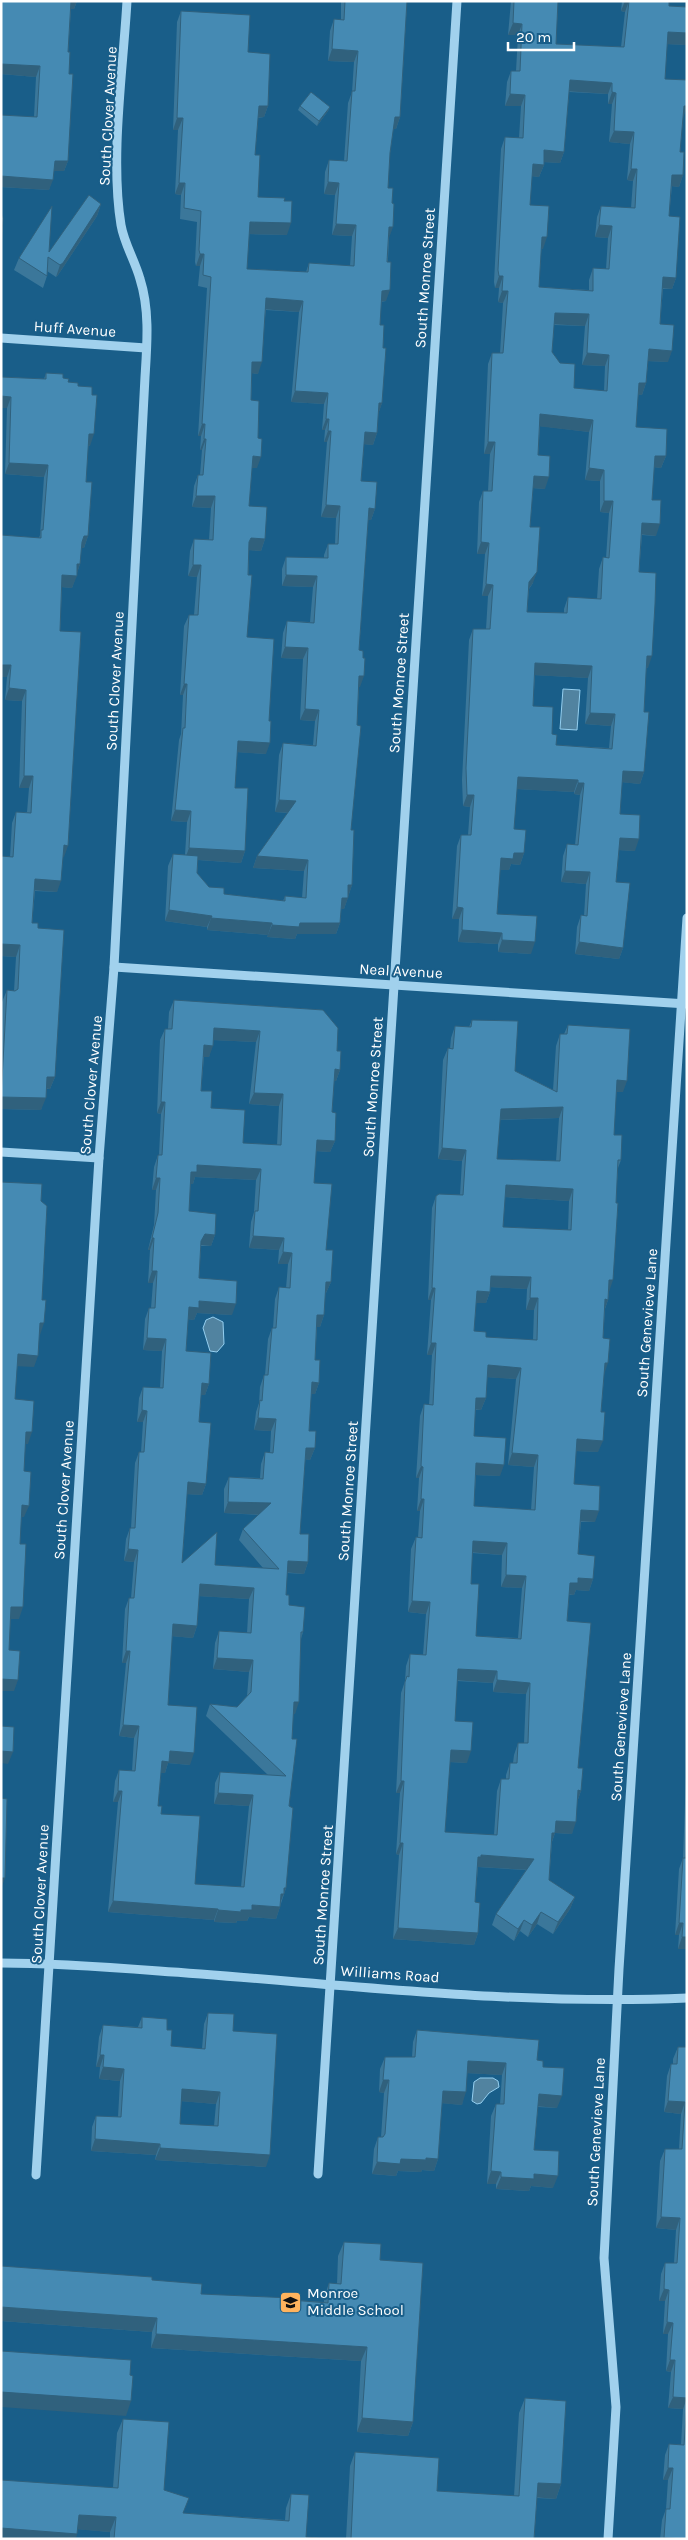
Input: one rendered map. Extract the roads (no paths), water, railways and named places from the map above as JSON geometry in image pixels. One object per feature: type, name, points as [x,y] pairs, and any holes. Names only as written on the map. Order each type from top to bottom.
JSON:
[{"type":"street","name":"South Clover Avenue","points":[[36,2175],[98,1158],[114,967],[146,348],[147,323],[141,280],[121,227],[118,192],[118,159],[127,1]]},
{"type":"street","name":"South Monroe Street","points":[[318,2174],[456,1]]},
{"type":"street","name":"Huff Avenue","points":[[1,338],[146,348]]},
{"type":"street","name":"South Genevieve Lane","points":[[608,2539],[616,2407],[604,2258],[617,2000],[684,1003],[687,918]]},
{"type":"street","name":"Neal Avenue","points":[[114,967],[684,1003]]},
{"type":"street","points":[[1,1152],[98,1158]]},
{"type":"street","name":"Williams Road","points":[[1,1963],[49,1964],[476,1995],[617,2000],[687,1998]]},
{"type":"water","points":[[563,689],[580,690],[577,730],[560,729]]},
{"type":"water","points":[[213,1317],[223,1322],[224,1344],[217,1352],[210,1351],[203,1328],[206,1320]]},
{"type":"water","points":[[480,2078],[493,2078],[498,2081],[499,2087],[489,2093],[481,2103],[477,2104],[472,2101],[474,2082]]},
{"type":"place","name":"Monroe Middle School","points":[[291,2302]]}]
